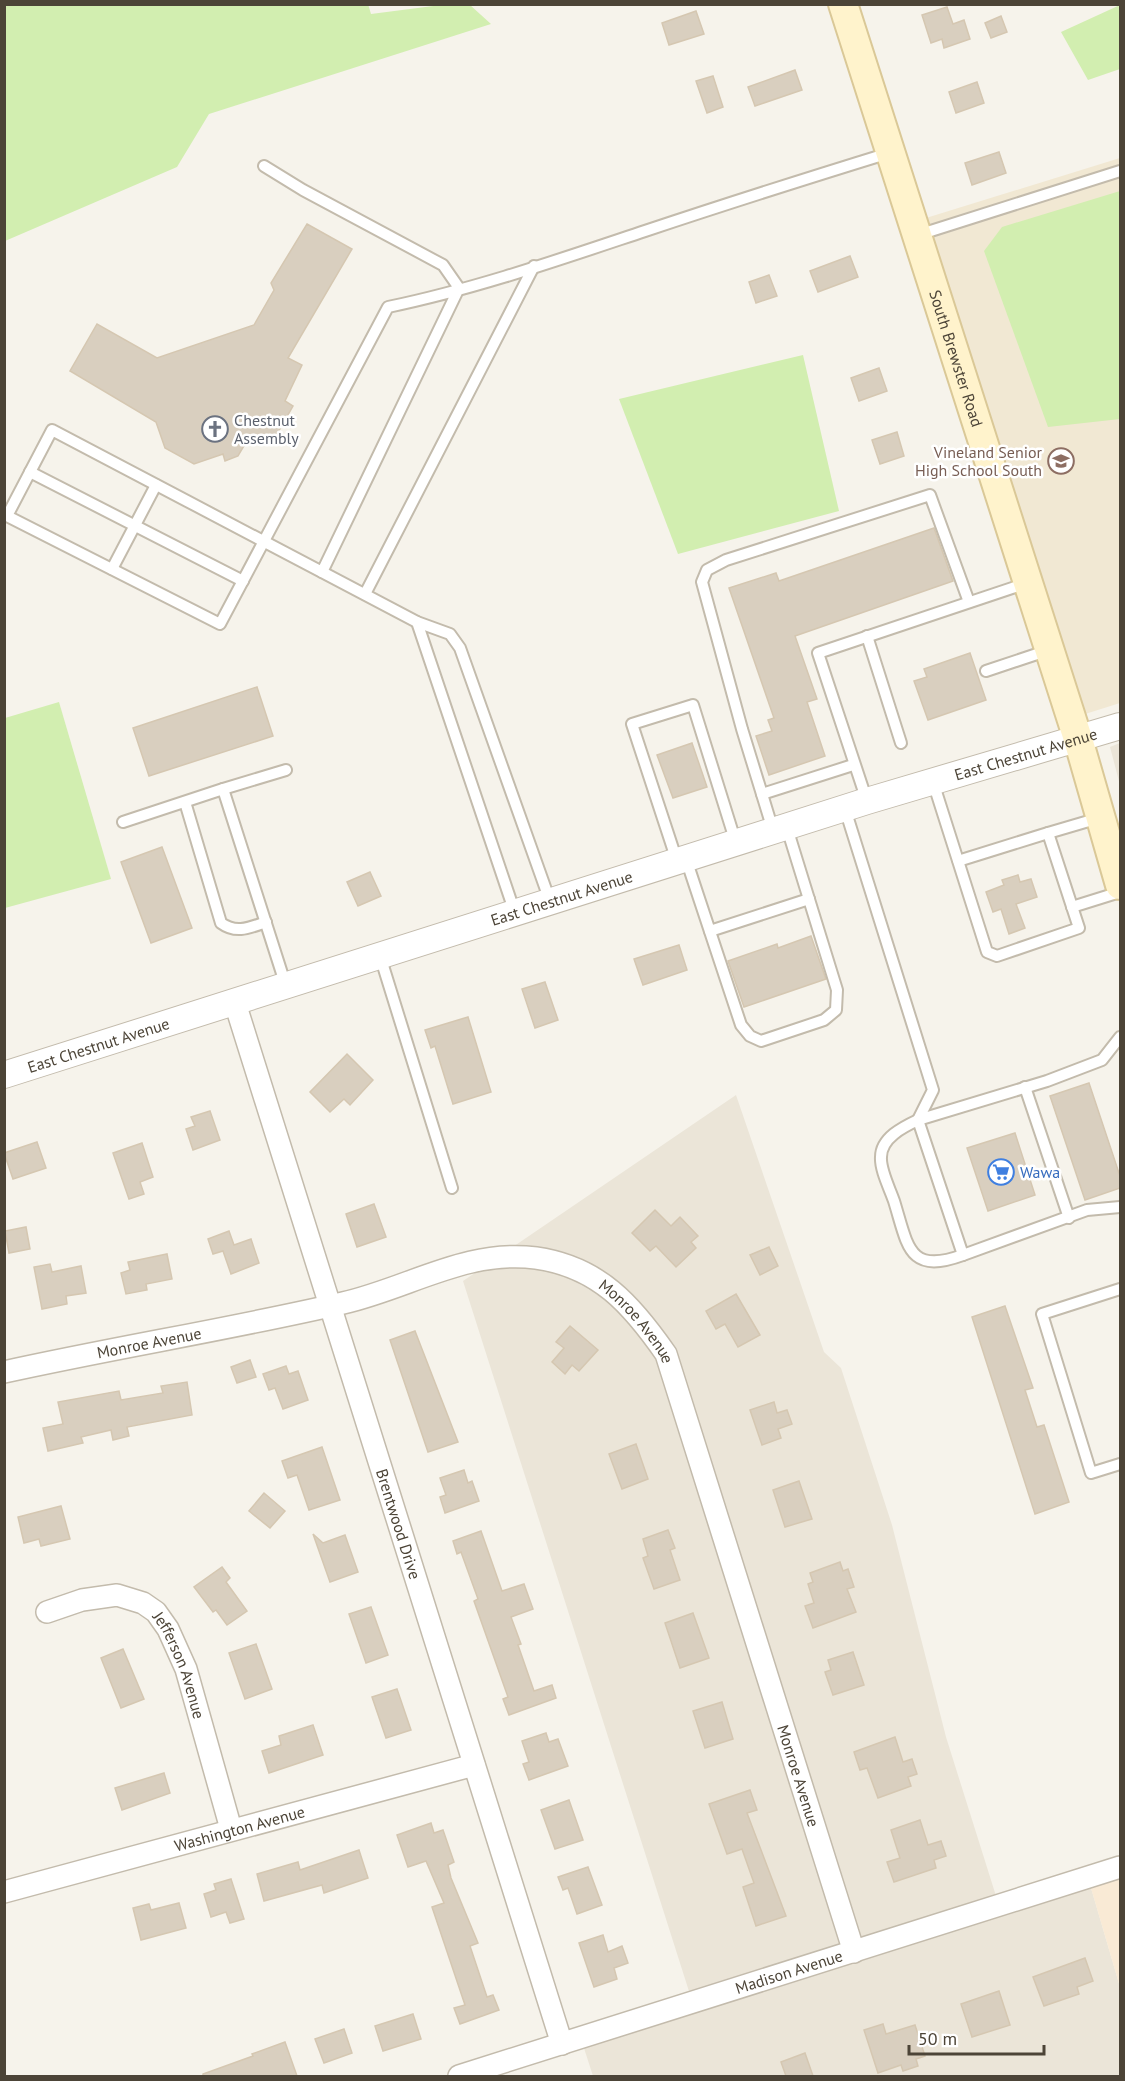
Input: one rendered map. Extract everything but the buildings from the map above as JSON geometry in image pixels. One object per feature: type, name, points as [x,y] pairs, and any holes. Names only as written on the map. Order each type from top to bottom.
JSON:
[{"type":"main road","name":"South Brewster Road","points":[[843,4],[1118,869]]},
{"type":"street","name":"East Chestnut Avenue","points":[[4,1076],[681,859],[1120,726]]},
{"type":"street","name":"Brentwood Drive","points":[[235,1003],[562,2044]]},
{"type":"street","name":"Monroe Avenue","points":[[4,1372],[329,1306],[375,1294],[451,1267],[496,1256],[537,1258],[580,1270],[620,1295],[641,1318],[666,1354],[854,1952]]},
{"type":"street","name":"Jefferson Avenue","points":[[47,1612],[82,1600],[117,1595],[143,1603],[156,1612],[168,1629],[186,1669],[231,1829]]},
{"type":"street","name":"Washington Avenue","points":[[4,1892],[474,1765]]},
{"type":"street","name":"Madison Avenue","points":[[459,2076],[1120,1867]]},
{"type":"lane","points":[[550,902],[465,655],[450,634],[417,622],[365,594],[322,572],[263,541],[156,485],[52,430],[8,516],[220,624],[263,541],[388,307],[534,266],[889,153]]},
{"type":"lane","points":[[264,166],[303,190],[443,265],[459,288]]},
{"type":"lane","points":[[915,236],[1120,171]]},
{"type":"lane","points":[[365,594],[534,266]]},
{"type":"lane","points":[[322,572],[459,288]]},
{"type":"lane","points":[[30,472],[243,580]]},
{"type":"lane","points":[[112,569],[156,485]]},
{"type":"lane","points":[[736,843],[693,705],[632,724],[710,931],[741,1025],[750,1036],[761,1041],[824,1020],[836,1010],[837,990],[810,899],[781,830],[762,794],[702,582],[707,570],[726,560],[930,495],[969,602]]},
{"type":"lane","points":[[963,1255],[918,1120],[933,1090],[856,805],[853,765],[818,652],[1027,583]]},
{"type":"lane","points":[[417,622],[515,913]]},
{"type":"lane","points":[[867,636],[901,743]]},
{"type":"lane","points":[[986,671],[1049,650]]},
{"type":"lane","points":[[762,794],[853,765]]},
{"type":"lane","points":[[123,822],[286,770]]},
{"type":"lane","points":[[933,782],[983,945],[992,956],[1079,928],[1048,833]]},
{"type":"lane","points":[[223,789],[286,986]]},
{"type":"lane","points":[[185,802],[221,923],[229,929],[245,929],[266,922]]},
{"type":"lane","points":[[958,861],[1100,817]]},
{"type":"lane","points":[[1072,907],[1120,892]]},
{"type":"lane","points":[[710,931],[810,899]]},
{"type":"lane","points":[[380,955],[452,1188]]},
{"type":"lane","points":[[1120,1037],[1102,1060],[918,1120],[900,1129],[886,1142],[880,1157],[910,1250],[926,1262],[940,1264],[1087,1210],[1120,1207]]},
{"type":"lane","points":[[1025,1087],[1069,1218]]},
{"type":"lane","points":[[1120,1289],[1042,1314],[1091,1473],[1120,1464]]},
{"type":"shaded area","name":"Vineland Senior High School South","points":[[1120,158],[1120,703],[1082,715],[926,218]]},
{"type":"shaded area","points":[[1120,743],[1120,785],[1110,747]]},
{"type":"shaded area","points":[[736,1095],[824,1352],[841,1368],[892,1525],[946,1737],[1002,1915],[1091,1888],[1120,1987],[1120,2076],[593,2076],[582,2042],[694,2007],[463,1281]]},
{"type":"shaded area","points":[[1120,1879],[1120,1987],[1091,1888]]},
{"type":"green space","points":[[368,4],[371,14],[441,5],[470,5],[491,24],[209,114],[177,167],[5,241],[5,5]]},
{"type":"green space","points":[[1120,5],[1120,69],[1088,80],[1061,32]]},
{"type":"green space","points":[[1120,191],[1120,419],[1048,427],[984,251],[1002,227]]},
{"type":"green space","points":[[803,355],[839,511],[678,554],[619,399]]},
{"type":"green space","points":[[59,702],[111,879],[5,908],[5,718]]},
{"type":"place","name":"Chestnut Assembly","points":[[215,429]]},
{"type":"place","name":"Vineland Senior High School South","points":[[1061,461]]},
{"type":"place","name":"Wawa","points":[[1001,1172]]}]
